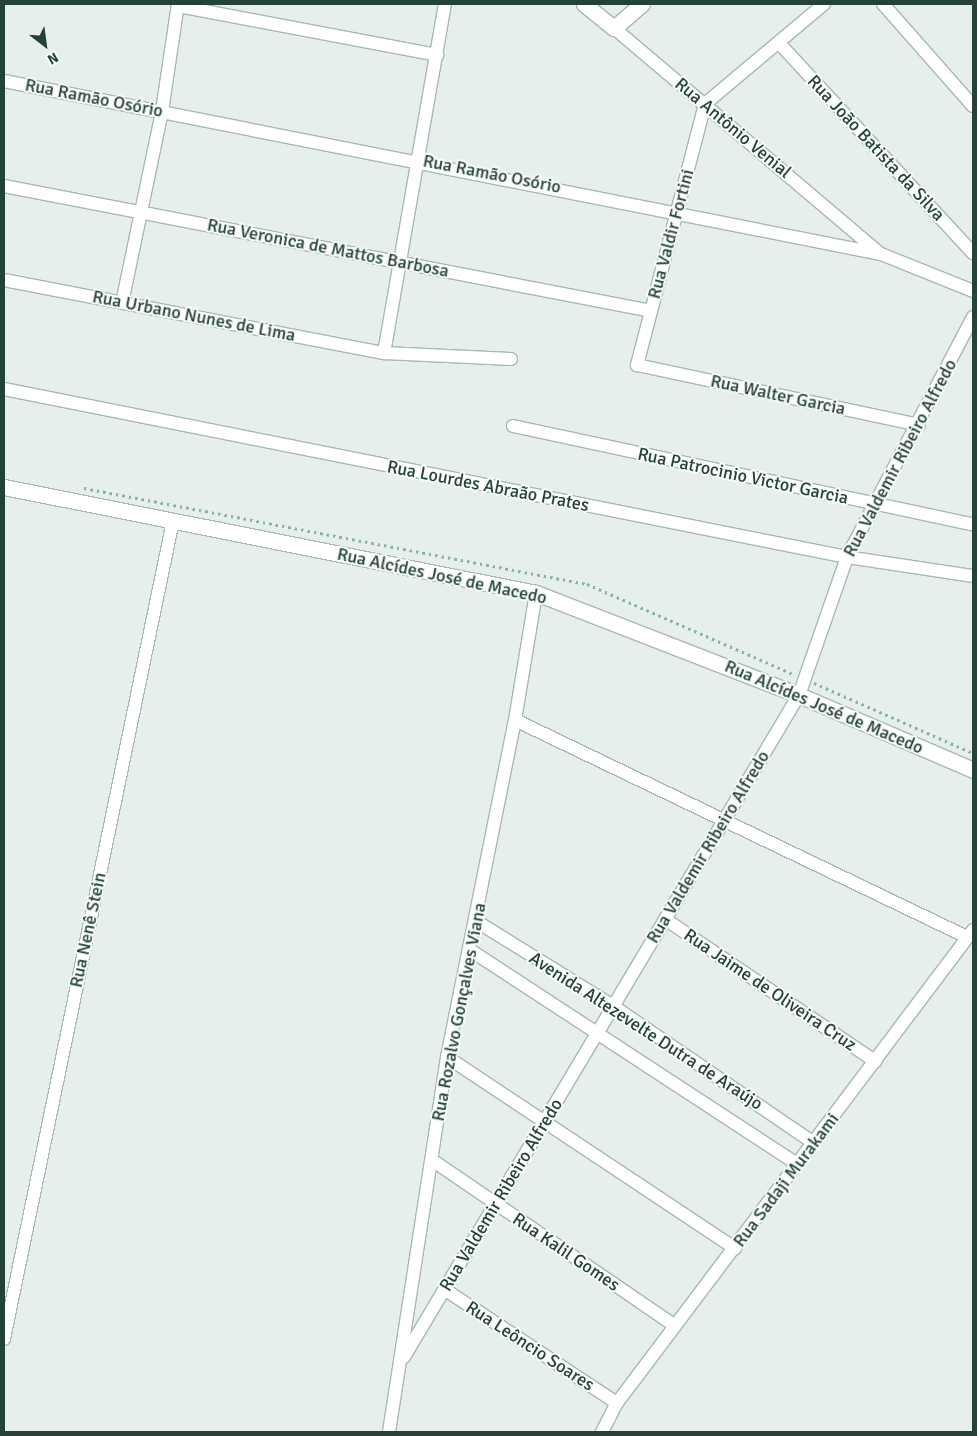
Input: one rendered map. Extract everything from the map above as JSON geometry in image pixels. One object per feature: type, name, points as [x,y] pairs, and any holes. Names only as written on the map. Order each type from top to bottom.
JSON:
[{"type":"street","points":[[384,352],[446,4]]},
{"type":"street","name":"Rua Antônio Venial","points":[[584,4],[881,254]]},
{"type":"street","points":[[614,28],[642,4]]},
{"type":"street","points":[[705,104],[824,4]]},
{"type":"street","points":[[883,4],[973,106]]},
{"type":"street","points":[[122,303],[162,111],[178,5],[437,55]]},
{"type":"street","name":"Rua João Batista da Silva","points":[[779,43],[973,253]]},
{"type":"street","name":"Rua Ramão Osório","points":[[4,80],[677,211],[881,254],[973,291]]},
{"type":"street","name":"Rua Valdir Fortini","points":[[637,365],[705,104]]},
{"type":"street","name":"Rua Veronica de Mattos Barbosa","points":[[4,186],[651,311]]},
{"type":"street","name":"Rua Urbano Nunes de Lima","points":[[4,280],[384,352],[511,359]]},
{"type":"street","name":"Rua Valdemir Ribeiro Alfredo","points":[[404,1357],[799,695],[847,557],[873,504],[919,425],[973,317]]},
{"type":"street","name":"Rua Walter Garcia","points":[[637,365],[919,425]]},
{"type":"street","name":"Rua Lourdes Abraão Prates","points":[[4,389],[847,557],[973,576]]},
{"type":"street","name":"Rua Patrocinio Victor Garcia","points":[[513,426],[973,525]]},
{"type":"street","name":"Rua Alcídes José de Macedo","points":[[4,487],[536,593],[799,695],[973,770]]},
{"type":"street","name":"Rua Nenê Stein","points":[[4,1339],[173,521]]},
{"type":"street","name":"Rua Rozalvo Gonçalves Viana","points":[[389,1432],[404,1357],[447,1057],[476,921],[515,720],[536,593]]},
{"type":"street","points":[[515,720],[970,934]]},
{"type":"street","name":"Rua Jaime de Oliveira Cruz","points":[[665,919],[875,1061]]},
{"type":"street","name":"Avenida Altezevelte Dutra de Araújo","points":[[476,921],[613,1006],[814,1142]]},
{"type":"street","name":"Rua Sadaji Murakami","points":[[602,1432],[617,1403],[970,934]]},
{"type":"street","name":"Avenida Altezevelte Dutra de Araújo","points":[[470,950],[797,1164]]},
{"type":"street","points":[[447,1057],[543,1123],[735,1248]]},
{"type":"street","name":"Rua Kalil Gomes","points":[[432,1160],[675,1326]]},
{"type":"street","name":"Rua Leôncio Soares","points":[[444,1289],[617,1403]]}]
